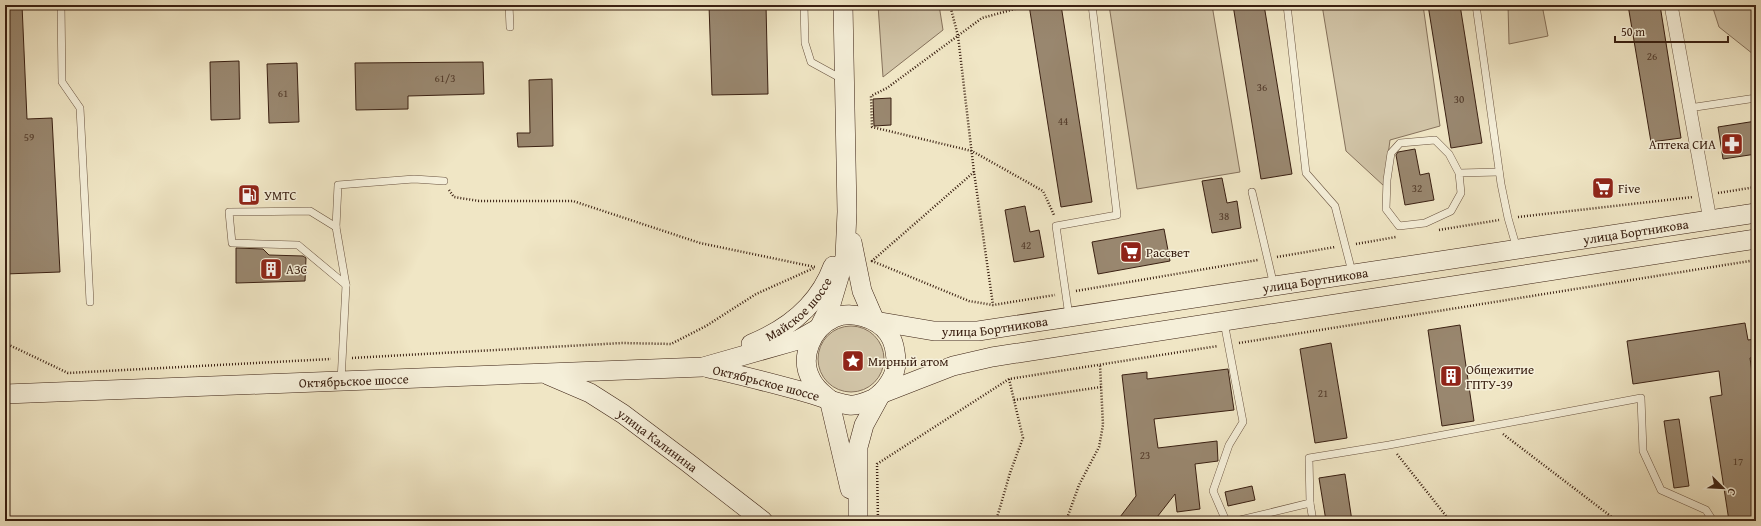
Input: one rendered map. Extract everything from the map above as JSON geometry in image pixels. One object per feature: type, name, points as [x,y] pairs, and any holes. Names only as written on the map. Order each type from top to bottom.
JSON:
[{"type":"main road","name":"Майское шоссе","points":[[819,328],[830,304],[846,257],[847,212],[843,5]]},
{"type":"main road","name":"Майское шоссе","points":[[847,212],[862,291],[875,321]]},
{"type":"main road","name":"Майское шоссе","points":[[703,367],[766,338],[799,316],[816,298],[829,278],[845,237],[847,212]]},
{"type":"main road","name":"улица Бортникова","points":[[875,321],[934,331],[978,331],[1756,213]]},
{"type":"main road","points":[[1710,220],[1715,245]]},
{"type":"main road","name":"улица Бортникова","points":[[880,394],[953,366],[992,357],[1756,239]]},
{"type":"main road","points":[[858,521],[858,447],[864,425],[880,394],[891,380],[896,364],[895,348],[888,333],[875,321],[853,314],[834,318],[819,328],[809,344],[806,362],[810,379],[818,390],[829,399],[850,405],[865,403],[880,394]]},
{"type":"main road","name":"Октябрьское шоссе","points":[[703,367],[798,340],[819,328]]},
{"type":"main road","name":"Октябрьское шоссе","points":[[5,394],[703,367],[738,374],[829,399]]},
{"type":"main road","name":"улица Калинина","points":[[543,373],[590,393],[623,414],[763,521]]},
{"type":"main road","points":[[829,399],[858,521]]},
{"type":"street","points":[[1672,5],[1710,220]]},
{"type":"lane","points":[[61,5],[62,82],[80,108],[90,302]]},
{"type":"lane","points":[[509,5],[510,27]]},
{"type":"lane","points":[[804,5],[805,43],[811,62],[822,70],[844,80]]},
{"type":"lane","points":[[1070,318],[1056,226],[1117,215],[1092,5]]},
{"type":"lane","points":[[1287,5],[1306,173],[1335,206],[1353,275]]},
{"type":"lane","points":[[1476,5],[1499,172],[1508,218],[1518,250]]},
{"type":"lane","points":[[1689,108],[1756,98]]},
{"type":"lane","points":[[1435,140],[1449,154],[1459,174],[1461,192],[1452,211],[1425,223],[1399,226],[1386,209],[1387,180],[1391,152],[1400,143],[1435,140]]},
{"type":"lane","points":[[1459,174],[1499,172]]},
{"type":"lane","points":[[340,381],[346,285],[336,227],[338,185],[414,179],[444,181]]},
{"type":"lane","points":[[1252,192],[1274,286]]},
{"type":"lane","points":[[336,227],[310,211],[229,212],[232,243],[298,245],[346,285]]},
{"type":"lane","points":[[1224,321],[1243,422],[1228,445],[1213,491],[1226,521]]},
{"type":"lane","points":[[1313,521],[1310,503],[1309,458],[1390,445],[1641,398],[1643,451],[1661,490],[1706,510],[1713,521]]},
{"type":"lane","points":[[1236,521],[1310,503]]},
{"type":"path","points":[[950,5],[958,36],[974,172],[993,305],[969,302],[872,261],[974,172]]},
{"type":"path","points":[[1023,5],[1022,7],[982,18],[887,88],[871,96],[872,126],[972,151],[1043,191],[1054,213],[1056,226]]},
{"type":"path","points":[[5,343],[68,373],[622,343],[671,344],[706,326],[756,294],[817,267],[700,243],[573,201],[480,200],[454,197],[444,181]]},
{"type":"path","points":[[1705,195],[1756,187]]},
{"type":"path","points":[[878,521],[877,464],[1009,379],[1756,260]]},
{"type":"path","points":[[1066,521],[1079,485],[1099,448],[1104,425],[1100,365]]},
{"type":"path","points":[[996,521],[1010,473],[1024,438],[1009,379]]},
{"type":"path","points":[[1014,400],[1101,387]]},
{"type":"path","points":[[1493,426],[1617,521]]},
{"type":"path","points":[[1390,445],[1450,521]]},
{"type":"shaded area","points":[[878,5],[939,5],[943,30],[883,77]]},
{"type":"shaded area","points":[[1109,5],[1212,5],[1240,172],[1137,189]]},
{"type":"shaded area","points":[[1322,5],[1423,5],[1440,126],[1390,140],[1384,186],[1346,151]]},
{"type":"shaded area","points":[[1508,5],[1542,5],[1548,36],[1509,44]]},
{"type":"shaded area","points":[[1712,5],[1756,5],[1756,51],[1753,54],[1719,27]]},
{"type":"shaded area","points":[[851,326],[863,329],[874,336],[881,347],[884,359],[881,371],[874,382],[863,389],[851,392],[839,389],[828,382],[821,371],[818,359],[821,347],[828,336],[839,329]]},
{"type":"building","points":[[5,5],[22,5],[27,119],[52,118],[60,272],[5,274]]},
{"type":"building","points":[[709,5],[766,5],[768,94],[712,95]]},
{"type":"building","points":[[1029,5],[1061,5],[1092,202],[1061,207]]},
{"type":"building","points":[[1233,5],[1264,5],[1292,174],[1261,179]]},
{"type":"building","points":[[1428,5],[1460,5],[1482,143],[1451,148]]},
{"type":"building","points":[[1628,5],[1660,5],[1681,138],[1651,142]]},
{"type":"building","points":[[239,61],[240,119],[211,120],[210,62]]},
{"type":"building","points":[[483,62],[484,94],[408,96],[408,109],[356,110],[355,63]]},
{"type":"building","points":[[297,63],[299,122],[269,123],[267,64]]},
{"type":"building","points":[[552,79],[553,146],[518,147],[517,133],[530,133],[529,80]]},
{"type":"building","points":[[891,98],[891,125],[874,126],[873,99]]},
{"type":"building","points":[[1756,121],[1756,154],[1723,159],[1718,127]]},
{"type":"building","points":[[1415,149],[1420,175],[1429,173],[1434,200],[1405,205],[1396,155],[1398,152]]},
{"type":"building","points":[[1222,178],[1227,203],[1237,201],[1241,228],[1212,233],[1202,181]]},
{"type":"building","points":[[1025,206],[1030,232],[1039,230],[1044,257],[1014,262],[1005,210]]},
{"type":"building","name":"Рассвет","points":[[1164,229],[1170,261],[1098,274],[1092,242]]},
{"type":"building","name":"АЗС","points":[[236,248],[263,249],[269,255],[303,256],[306,258],[305,281],[236,283]]},
{"type":"building","points":[[1745,323],[1748,340],[1756,339],[1756,357],[1750,358],[1756,401],[1756,521],[1729,521],[1710,397],[1722,395],[1719,371],[1633,384],[1627,341]]},
{"type":"building","name":"Общежитие ГПТУ-39","points":[[1460,325],[1474,421],[1442,426],[1428,330]]},
{"type":"building","points":[[1331,343],[1347,438],[1315,443],[1300,349]]},
{"type":"building","points":[[1228,369],[1234,410],[1154,419],[1158,448],[1217,441],[1218,461],[1195,464],[1200,509],[1177,512],[1175,494],[1154,521],[1117,521],[1136,496],[1122,375],[1147,372],[1147,379]]},
{"type":"building","points":[[1679,419],[1689,486],[1674,488],[1664,421]]},
{"type":"building","points":[[1345,474],[1352,521],[1326,521],[1319,478]]},
{"type":"building","points":[[1252,486],[1255,500],[1228,506],[1225,492]]},
{"type":"place","name":"Аптека СИА","points":[[1732,144]]},
{"type":"place","name":"Five","points":[[1603,188]]},
{"type":"place","name":"УМТС","points":[[249,195]]},
{"type":"place","name":"Рассвет","points":[[1131,252]]},
{"type":"place","name":"АЗС","points":[[271,269]]},
{"type":"place","name":"Мирный атом","points":[[853,361]]},
{"type":"place","name":"Общежитие ГПТУ-39","points":[[1451,376]]}]
